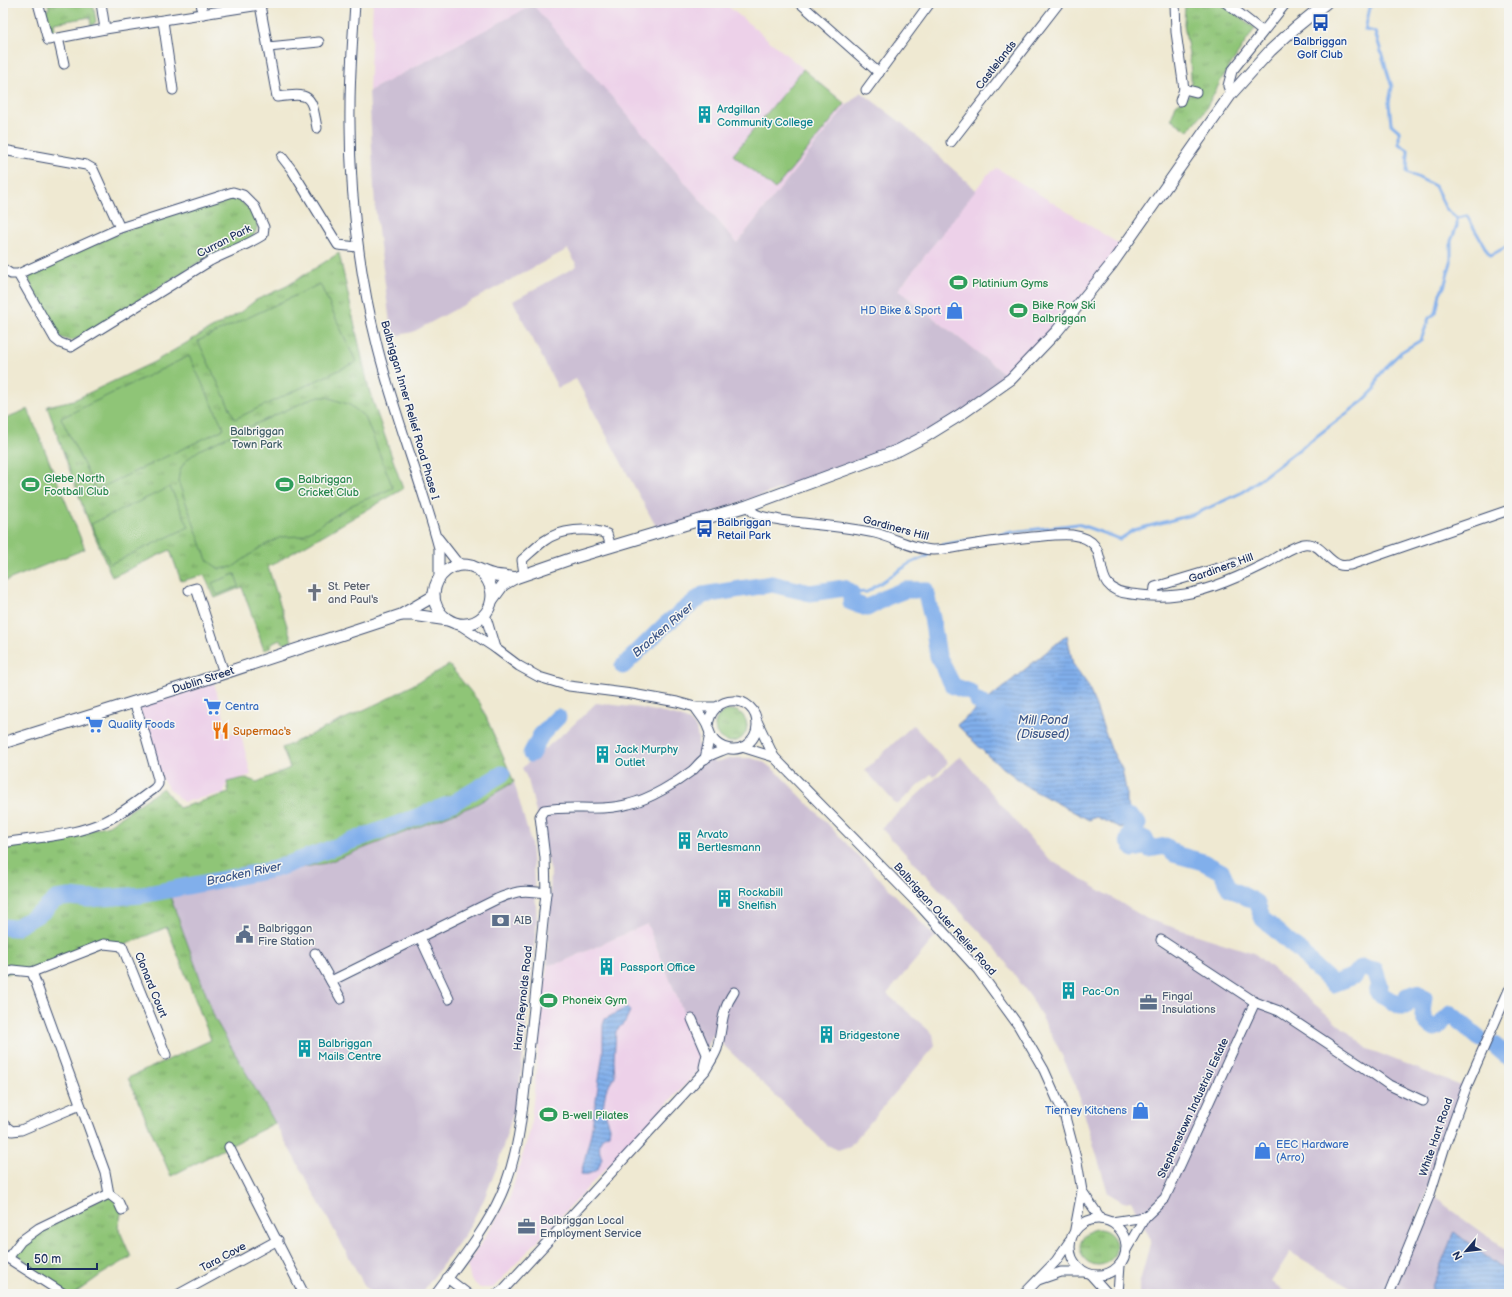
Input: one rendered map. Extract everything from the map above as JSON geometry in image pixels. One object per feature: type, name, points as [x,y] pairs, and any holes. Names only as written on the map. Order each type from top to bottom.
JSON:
[{"type":"main road","points":[[492,600],[503,585],[520,576],[747,506],[899,450],[926,436],[953,419],[1011,379],[1057,331],[1111,265],[1231,94],[1270,51],[1326,3]]},
{"type":"main road","points":[[463,565],[472,566],[486,576],[492,591],[490,608],[485,614],[472,623],[452,621],[440,613],[434,596],[435,586],[439,577],[454,566],[463,565]]},
{"type":"main road","points":[[479,570],[491,574],[520,576]]},
{"type":"main road","name":"Dublin Street","points":[[3,743],[402,615],[434,596]]},
{"type":"main road","name":"Dublin Street","points":[[402,615],[413,615],[452,621]]},
{"type":"street","points":[[38,3],[48,40],[105,29],[163,21],[262,4],[277,97],[303,95],[308,98],[314,108],[317,128]]},
{"type":"street","points":[[101,3],[105,29]]},
{"type":"street","points":[[201,3],[203,14]]},
{"type":"street","name":"Balbriggan Inner Relief Road Phase I","points":[[355,3],[350,106],[351,157],[358,247],[368,305],[378,349],[436,535],[439,548],[439,577]]},
{"type":"street","points":[[800,3],[879,73]]},
{"type":"street","points":[[866,90],[930,3]]},
{"type":"street","name":"Castlelands","points":[[951,142],[1059,3]]},
{"type":"street","points":[[1175,3],[1176,32],[1184,89],[1180,100]]},
{"type":"street","points":[[1226,3],[1262,31]]},
{"type":"street","points":[[1231,94],[1228,86],[1232,71],[1262,31],[1286,3]]},
{"type":"street","points":[[163,21],[173,90]]},
{"type":"street","points":[[58,38],[64,64]]},
{"type":"street","points":[[268,47],[319,42]]},
{"type":"street","points":[[1184,89],[1196,92]]},
{"type":"street","points":[[3,150],[86,165],[92,169],[120,228]]},
{"type":"street","points":[[282,157],[292,170],[338,245],[358,247]]},
{"type":"street","name":"Curran Park","points":[[233,192],[243,195],[255,207],[264,227],[262,235],[253,241],[230,250],[210,261],[70,347],[60,343],[56,339],[18,274],[120,228],[233,192]]},
{"type":"street","points":[[3,268],[12,274],[18,274]]},
{"type":"street","name":"Gardiners Hill","points":[[747,506],[755,514],[770,518],[797,523],[851,528],[886,536],[930,550],[977,543],[1063,534],[1083,537],[1090,541],[1096,548],[1100,557],[1102,573],[1106,584],[1115,590],[1129,594],[1154,595],[1178,595],[1203,590],[1258,567],[1304,544],[1317,547],[1332,562],[1341,566],[1350,565],[1509,510]]},
{"type":"street","points":[[520,576],[522,560],[545,540],[558,534],[579,530],[599,531],[607,534],[611,547]]},
{"type":"street","name":"Balbriggan Inner Relief Road Phase I","points":[[436,535],[456,561],[463,565]]},
{"type":"street","points":[[1154,595],[1155,587],[1236,563]]},
{"type":"street","points":[[189,590],[196,588],[224,673]]},
{"type":"street","points":[[485,614],[495,648]]},
{"type":"street","points":[[452,621],[539,678],[569,686],[632,694],[677,702],[695,708],[716,707]]},
{"type":"street","points":[[705,759],[709,731],[708,720],[716,707],[729,700],[744,703],[755,714],[757,721],[757,729],[754,736],[749,743],[742,748]]},
{"type":"street","points":[[3,843],[70,833],[94,826],[126,809],[155,788],[158,784],[158,779],[134,702]]},
{"type":"street","points":[[695,708],[719,745],[726,749],[742,748],[774,757]]},
{"type":"street","name":"Balbriggan Outer Relief Road","points":[[757,721],[774,757],[926,913],[978,970],[1018,1025],[1044,1070],[1065,1117],[1078,1162],[1082,1191],[1075,1229]]},
{"type":"street","name":"Harry Reynolds Road","points":[[436,1294],[494,1209],[501,1195],[514,1158],[523,1108],[546,893],[545,858],[540,816],[544,810],[557,807],[602,808],[629,804],[677,782],[705,759],[726,749]]},
{"type":"street","points":[[331,981],[515,891],[546,893]]},
{"type":"street","points":[[420,937],[449,999]]},
{"type":"street","points":[[1161,940],[1255,1002],[1278,1011],[1389,1085],[1423,1100]]},
{"type":"street","name":"Clonard Court","points":[[3,974],[12,970],[32,972],[104,944],[122,946],[166,1055]]},
{"type":"street","points":[[315,954],[342,999]]},
{"type":"street","points":[[32,972],[105,1172],[109,1194],[118,1201],[122,1210]]},
{"type":"street","name":"White Hart Road","points":[[1389,1294],[1430,1194],[1445,1146],[1466,1088],[1509,990]]},
{"type":"street","points":[[497,1294],[508,1284],[703,1072],[716,1050],[723,1015],[729,999],[734,992]]},
{"type":"street","name":"Stephenstown Industrial Estate","points":[[1126,1250],[1145,1217],[1164,1198],[1255,1002]]},
{"type":"street","points":[[692,1019],[706,1054],[703,1072]]},
{"type":"street","points":[[3,1124],[12,1130],[21,1130],[80,1106]]},
{"type":"street","points":[[229,1148],[278,1240],[304,1294]]},
{"type":"street","name":"Balbriggan Outer Relief Road","points":[[1082,1191],[1101,1219]]},
{"type":"street","points":[[64,1294],[5,1257],[21,1241],[39,1228],[109,1194]]},
{"type":"street","points":[[1024,1294],[1056,1261],[1069,1242],[1075,1229],[1081,1223],[1088,1220],[1101,1219],[1112,1222],[1145,1217]]},
{"type":"street","points":[[1036,1281],[1062,1272],[1087,1273],[1098,1276],[1114,1271],[1124,1258],[1126,1242],[1123,1234],[1112,1222]]},
{"type":"street","name":"Tara Cove","points":[[179,1294],[278,1240]]},
{"type":"street","points":[[1069,1242],[1069,1251],[1077,1266],[1087,1273],[1108,1294]]},
{"type":"street","points":[[1118,1294],[1120,1265]]},
{"type":"street","points":[[448,1278],[468,1294]]},
{"type":"shaded area","points":[[373,3],[724,3],[847,105],[737,243],[533,6],[369,91]]},
{"type":"shaded area","points":[[533,5],[737,243],[847,105],[861,92],[903,124],[976,190],[898,290],[1011,379],[926,436],[659,532],[576,379],[558,388],[513,301],[577,266],[568,249],[413,332],[399,335],[391,331],[375,206],[369,91]]},
{"type":"shaded area","points":[[997,168],[1124,247],[1011,379],[898,290],[987,175]]},
{"type":"shaded area","points":[[214,683],[229,734],[240,731],[251,775],[227,782],[224,793],[183,802],[162,779],[139,707]]},
{"type":"shaded area","points":[[596,703],[641,708],[677,716],[690,721],[696,728],[698,745],[715,763],[722,760],[735,758],[750,758],[762,761],[778,773],[935,937],[887,994],[933,1034],[935,1046],[850,1146],[838,1150],[827,1145],[713,1035],[699,1064],[699,1050],[647,924],[562,962],[547,965],[551,872],[528,780],[522,768],[572,726]]},
{"type":"shaded area","points":[[913,725],[948,763],[934,777],[931,774],[897,805],[865,770]]},
{"type":"shaded area","points":[[960,756],[1047,858],[1147,919],[1254,953],[1368,1049],[1466,1088],[1388,1294],[1362,1294],[1290,1252],[1271,1282],[1290,1294],[1139,1294],[1139,1285],[1151,1240],[1131,1201],[1123,1202],[1108,1193],[1076,1086],[1059,1049],[1032,999],[996,949],[881,828]]},
{"type":"shaded area","points":[[514,782],[531,843],[537,919],[519,1093],[497,1167],[484,1199],[466,1233],[421,1294],[372,1294],[366,1288],[275,1123],[215,1019],[169,892],[326,863],[475,805]]},
{"type":"shaded area","points":[[647,924],[699,1050],[699,1064],[696,1073],[493,1288],[480,1288],[471,1280],[467,1265],[509,1200],[530,1131],[547,965],[562,962]]},
{"type":"shaded area","points":[[1430,1194],[1509,1252],[1509,1294],[1389,1294]]},
{"type":"green space","points":[[48,3],[93,3],[96,21],[91,26],[90,17],[54,23],[55,30],[50,31],[46,27],[42,11],[49,9]]},
{"type":"green space","points":[[1185,3],[1221,3],[1255,28],[1224,75],[1204,112],[1188,131],[1171,119],[1176,105],[1192,93],[1190,61],[1184,24]]},
{"type":"green space","points":[[803,69],[845,104],[775,189],[733,155]]},
{"type":"green space","points":[[225,197],[237,197],[255,216],[257,227],[255,233],[250,239],[207,257],[82,336],[71,341],[59,337],[29,281],[29,274],[126,230]]},
{"type":"green space","name":"Balbriggan Town Park","points":[[339,253],[369,390],[403,489],[268,567],[292,641],[285,644],[280,640],[273,643],[270,648],[264,650],[242,587],[215,598],[204,575],[181,581],[170,550],[112,577],[84,510],[47,406],[74,400],[154,362],[238,314],[256,300],[287,286]]},
{"type":"green space","points":[[320,284],[356,362],[235,419],[198,341]]},
{"type":"green space","points":[[189,356],[224,429],[96,490],[61,418]]},
{"type":"green space","name":"Balbriggan Cricket Club","points":[[315,397],[327,397],[350,405],[365,417],[393,488],[352,505],[302,536],[281,537],[261,547],[233,567],[219,569],[207,560],[178,481],[182,466],[188,459],[201,449]]},
{"type":"green space","name":"Glebe North Football Club","points":[[28,409],[85,549],[3,582],[3,419]]},
{"type":"green space","points":[[170,487],[189,527],[110,564],[91,524]]},
{"type":"green space","points":[[235,574],[239,586],[217,595],[212,583]]},
{"type":"green space","points":[[449,665],[480,703],[514,782],[475,805],[326,863],[169,893],[215,1019],[275,1123],[171,1176],[128,1078],[211,1040],[167,927],[122,946],[104,944],[32,972],[3,974],[3,847],[64,837],[109,825],[163,788],[179,808],[229,793],[227,782],[245,778],[257,782],[290,768],[282,748],[385,700]]},
{"type":"green space","points":[[731,710],[740,713],[744,717],[747,726],[744,735],[740,739],[731,742],[722,739],[718,735],[715,726],[718,717],[722,713]]},
{"type":"green space","points":[[109,1194],[122,1210],[118,1227],[131,1257],[102,1274],[74,1294],[65,1294],[13,1251],[21,1241]]},
{"type":"green space","points":[[1098,1229],[1111,1234],[1116,1247],[1111,1260],[1098,1265],[1085,1260],[1080,1247],[1085,1234]]},
{"type":"water","name":"Mill Pond (Disused)","points":[[1067,635],[1073,664],[1088,685],[1111,749],[1122,769],[1126,790],[1126,803],[1138,824],[1121,828],[1096,817],[1089,820],[1029,788],[988,756],[957,725]]},
{"type":"water","points":[[627,1007],[630,1011],[625,1022],[616,1031],[614,1060],[615,1076],[606,1090],[603,1107],[610,1127],[609,1134],[605,1135],[601,1140],[600,1151],[602,1158],[598,1169],[588,1174],[581,1174],[591,1133],[603,1053],[603,1025],[605,1019]]},
{"type":"water","points":[[1454,1232],[1509,1274],[1509,1294],[1442,1294],[1431,1289]]},
{"type":"waterway","points":[[1371,3],[1365,30],[1375,32],[1392,87],[1389,102],[1391,124],[1399,131],[1399,144],[1408,150],[1407,172],[1435,186],[1446,209],[1457,218]]},
{"type":"waterway","points":[[1457,218],[1467,216],[1490,256],[1509,245]]},
{"type":"waterway","points":[[942,545],[1013,532],[1078,524],[1120,539],[1134,530],[1195,514],[1243,492],[1363,401],[1375,389],[1378,377],[1387,366],[1401,352],[1421,340],[1429,318],[1436,313],[1440,293],[1444,287],[1451,262],[1451,241],[1457,226],[1457,218]]},
{"type":"waterway","points":[[851,593],[867,592],[909,564],[927,556],[929,551]]},
{"type":"waterway","name":"Bracken River","points":[[623,666],[665,625],[703,595],[772,584],[810,593],[844,588],[851,593],[851,602],[867,608],[887,597],[905,590],[925,590],[932,618],[938,656],[953,686],[970,692]]},
{"type":"waterway","name":"Bracken River","points":[[978,701],[1003,717]]},
{"type":"waterway","name":"Bracken River","points":[[531,754],[541,735],[558,717]]},
{"type":"waterway","name":"Bracken River","points":[[3,927],[15,928],[42,912],[56,899],[70,897],[88,899],[142,895],[275,869],[453,803],[502,774]]},
{"type":"waterway","name":"Bracken River","points":[[1119,816],[1130,817],[1138,824],[1131,832],[1128,840],[1134,849],[1142,847],[1145,839],[1149,849],[1166,846],[1174,854],[1203,862],[1222,872],[1229,888],[1256,902],[1263,919],[1303,953],[1312,965],[1333,984],[1354,976],[1362,967],[1375,970],[1380,986],[1377,992],[1400,1006],[1406,1006],[1407,996],[1417,993],[1424,998],[1422,1012],[1425,1020],[1430,1026],[1435,1029],[1437,1028],[1451,1014],[1479,1038]]},
{"type":"waterway","name":"Bracken River","points":[[1494,1045],[1509,1058]]},
{"type":"place","name":"Balbriggan Golf Club","points":[[1320,23]]},
{"type":"place","name":"Ardgillan Community College","points":[[704,115]]},
{"type":"place","name":"Platinium Gyms","points":[[959,283]]},
{"type":"place","name":"HD Bike & Sport","points":[[954,310]]},
{"type":"place","name":"Bike Row Ski Balbriggan","points":[[1019,311]]},
{"type":"place","name":"Glebe North Football Club","points":[[31,484]]},
{"type":"place","name":"Balbriggan Cricket Club","points":[[285,485]]},
{"type":"place","name":"Balbriggan Retail Park","points":[[704,528]]},
{"type":"place","name":"St. Peter and Paul's","points":[[315,592]]},
{"type":"place","name":"Centra","points":[[212,706]]},
{"type":"place","name":"Quality Foods","points":[[95,724]]},
{"type":"place","name":"Supermac's","points":[[220,731]]},
{"type":"place","name":"Jack Murphy Outlet","points":[[602,755]]},
{"type":"place","name":"Arvato Bertlesmann","points":[[684,840]]},
{"type":"place","name":"Rockabill Shelfish","points":[[725,898]]},
{"type":"place","name":"AIB","points":[[501,920]]},
{"type":"place","name":"Balbriggan Fire Station","points":[[245,934]]},
{"type":"place","name":"Passport Office","points":[[607,967]]},
{"type":"place","name":"Pac-On","points":[[1069,991]]},
{"type":"place","name":"Phoneix Gym","points":[[549,1000]]},
{"type":"place","name":"Fingal Insulations","points":[[1149,1002]]},
{"type":"place","name":"Bridgestone","points":[[826,1035]]},
{"type":"place","name":"Balbriggan Mails Centre","points":[[305,1049]]},
{"type":"place","name":"Tierney Kitchens","points":[[1140,1110]]},
{"type":"place","name":"B-well Pilates","points":[[549,1115]]},
{"type":"place","name":"EEC Hardware (Arro)","points":[[1263,1150]]},
{"type":"place","name":"Balbriggan Local Employment Service","points":[[527,1226]]}]
